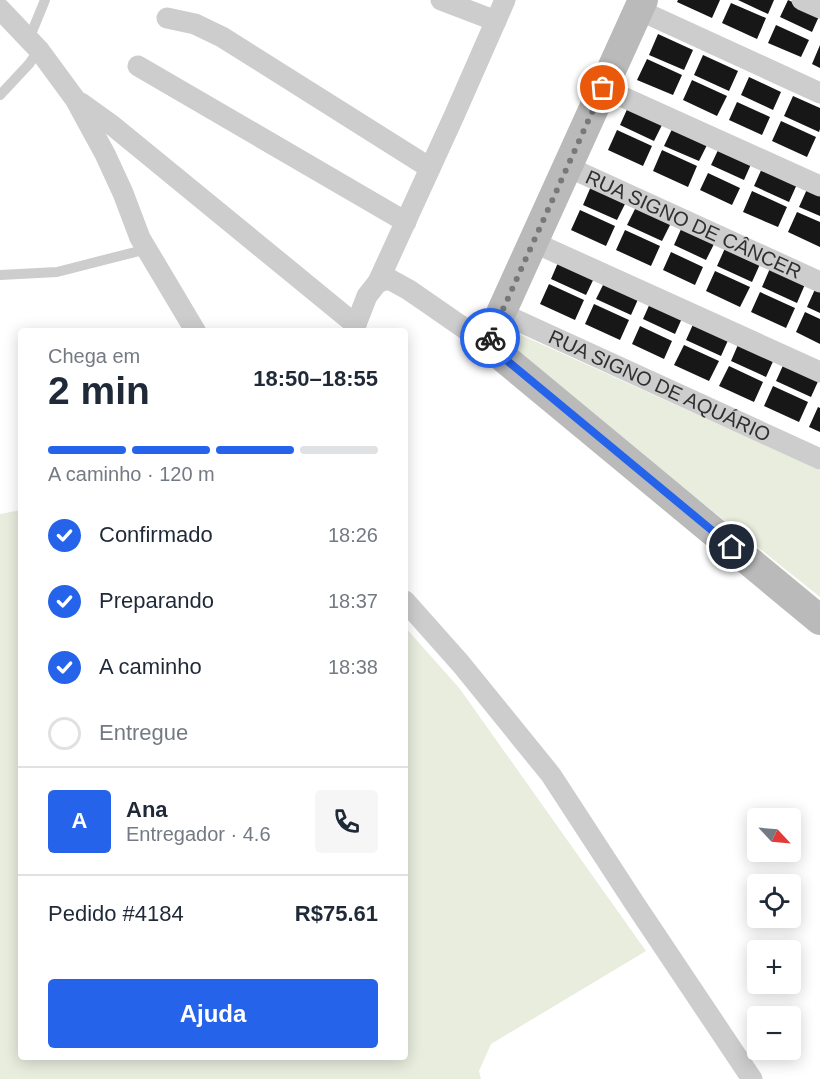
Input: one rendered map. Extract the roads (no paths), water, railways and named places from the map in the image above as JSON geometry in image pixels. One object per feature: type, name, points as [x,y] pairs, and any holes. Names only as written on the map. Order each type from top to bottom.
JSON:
[{"type":"street","points":[[441,0],[496,21]]},
{"type":"street","points":[[75,99],[112,126],[354,328],[367,296],[378,282],[406,222],[506,0]]},
{"type":"street","points":[[802,0],[820,8]]},
{"type":"street","points":[[487,344],[641,5],[820,93]]},
{"type":"street","points":[[0,9],[34,45],[75,99],[105,154],[140,238],[194,328]]},
{"type":"street","points":[[167,18],[195,24],[222,37],[430,168]]},
{"type":"street","points":[[138,66],[406,222]]},
{"type":"street","points":[[603,88],[820,186]]},
{"type":"street","name":"RUA SIGNO DE CÂNCER","points":[[568,167],[820,282]]},
{"type":"street","points":[[533,242],[820,372]]},
{"type":"street","points":[[378,282],[389,279],[399,284],[487,344],[820,620]]},
{"type":"street","name":"RUA SIGNO DE AQUÁRIO","points":[[501,313],[820,459]]},
{"type":"street","points":[[408,604],[461,664],[551,775],[752,1079]]},
{"type":"lane","points":[[0,95],[29,64],[45,0]]},
{"type":"lane","points":[[0,275],[57,272],[147,249]]}]
